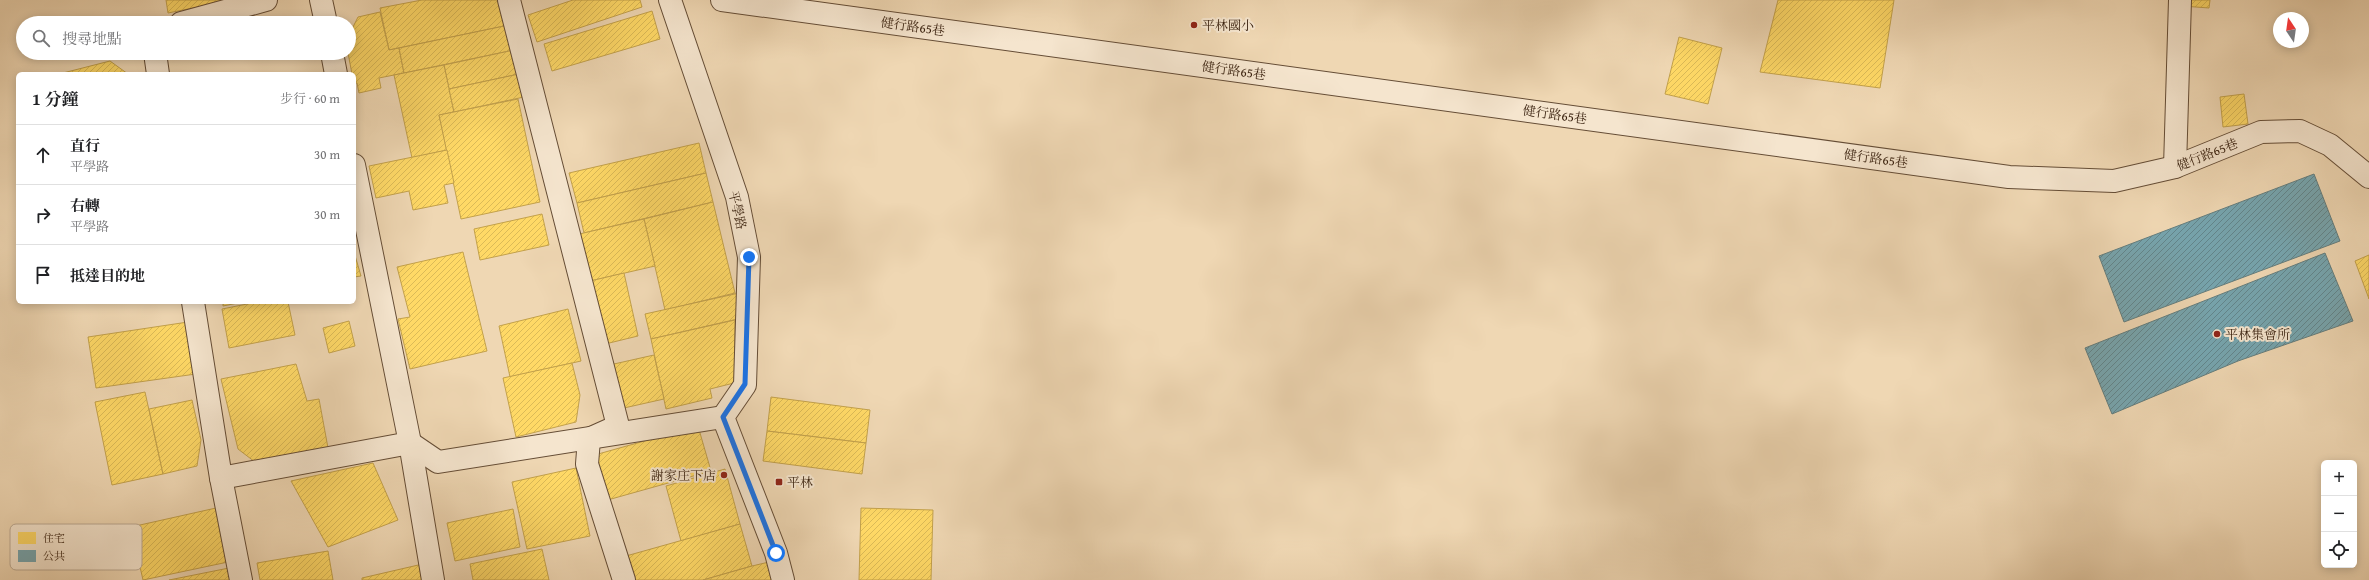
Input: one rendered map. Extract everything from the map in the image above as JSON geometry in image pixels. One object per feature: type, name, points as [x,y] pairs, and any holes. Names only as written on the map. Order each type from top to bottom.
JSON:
[{"type":"street","points":[[207,16],[266,0]]},
{"type":"street","points":[[321,0],[324,16]]},
{"type":"street","points":[[509,0],[618,426],[589,439]]},
{"type":"street","name":"平學路","points":[[670,0],[737,197],[749,257],[745,384],[723,417]]},
{"type":"street","name":"健行路65巷","points":[[722,0],[2009,177],[2114,181],[2175,167],[2261,132],[2300,131],[2330,145],[2369,177]]},
{"type":"street","points":[[2175,167],[2180,0]]},
{"type":"street","points":[[156,60],[158,72]]},
{"type":"street","points":[[333,60],[336,72]]},
{"type":"street","points":[[356,175],[410,444],[434,580]]},
{"type":"street","points":[[194,304],[221,478],[241,580]]},
{"type":"street","points":[[221,478],[410,444],[438,462],[723,417],[776,553],[783,580]]},
{"type":"street","points":[[589,439],[588,464],[624,580]]},
{"type":"building: 住宅","points":[[166,0],[233,0],[168,13]]},
{"type":"building: 住宅","points":[[422,0],[509,0],[509,25],[389,50],[380,8]]},
{"type":"building: 住宅","points":[[573,0],[640,0],[642,7],[537,42],[528,15]]},
{"type":"building: 住宅","points":[[1778,0],[1894,0],[1880,88],[1760,72]]},
{"type":"building: 住宅","points":[[2169,0],[2210,0],[2209,8],[2169,5]]},
{"type":"building: 住宅","points":[[652,11],[660,39],[552,71],[544,44]]},
{"type":"building: 住宅","points":[[380,12],[389,50],[399,48],[404,73],[379,78],[381,88],[359,93],[356,83],[356,72],[352,72],[349,60],[356,60],[356,21],[358,17]]},
{"type":"building: 住宅","points":[[509,25],[514,50],[404,73],[399,48]]},
{"type":"building: 住宅","points":[[1679,37],[1722,48],[1708,104],[1665,94]]},
{"type":"building: 住宅","points":[[514,50],[519,74],[449,89],[444,65]]},
{"type":"building: 住宅","points":[[110,61],[125,72],[67,72]]},
{"type":"building: 住宅","points":[[444,65],[454,112],[439,115],[447,150],[412,158],[394,75]]},
{"type":"building: 住宅","points":[[519,74],[524,97],[454,112],[449,89]]},
{"type":"building: 住宅","points":[[2244,94],[2248,124],[2223,127],[2220,97]]},
{"type":"building: 住宅","points":[[518,99],[540,202],[461,219],[439,115]]},
{"type":"building: 住宅","points":[[699,143],[706,173],[577,203],[569,173]]},
{"type":"building: 住宅","points":[[447,150],[454,183],[444,185],[448,203],[413,210],[409,191],[376,198],[369,166]]},
{"type":"building: 住宅","points":[[706,173],[713,202],[584,233],[577,203]]},
{"type":"building: 住宅","points":[[713,202],[735,293],[665,310],[644,219]]},
{"type":"building: 住宅","points":[[542,214],[549,245],[480,260],[474,229]]},
{"type":"building: 住宅","points":[[644,219],[655,266],[586,282],[575,235]]},
{"type":"building: 住宅","points":[[463,252],[487,351],[410,369],[398,319],[410,317],[397,267]]},
{"type":"building: 住宅","points":[[2369,255],[2369,299],[2355,261]]},
{"type":"building: 住宅","points":[[356,259],[361,276],[356,277]]},
{"type":"building: 住宅","points":[[624,273],[638,336],[601,345],[586,282]]},
{"type":"building: 住宅","points":[[748,291],[742,318],[651,339],[645,314]]},
{"type":"building: 住宅","points":[[247,304],[288,304],[295,335],[229,348],[222,309]]},
{"type":"building: 住宅","points":[[568,309],[581,361],[510,377],[499,326]]},
{"type":"building: 住宅","points":[[735,320],[734,383],[710,389],[712,398],[666,409],[651,339]]},
{"type":"building: 住宅","points":[[349,321],[355,346],[329,353],[323,328]]},
{"type":"building: 住宅","points":[[188,322],[196,374],[96,388],[88,337]]},
{"type":"building: 住宅","points":[[654,355],[664,399],[615,410],[605,366]]},
{"type":"building: 住宅","points":[[572,363],[580,395],[576,422],[516,437],[503,378]]},
{"type":"building: 住宅","points":[[296,364],[307,401],[319,399],[328,448],[255,462],[238,449],[221,379]]},
{"type":"building: 住宅","points":[[145,392],[163,474],[112,485],[95,402]]},
{"type":"building: 住宅","points":[[771,397],[870,410],[866,443],[767,431]]},
{"type":"building: 住宅","points":[[192,400],[201,440],[197,466],[163,474],[149,409]]},
{"type":"building: 住宅","points":[[698,426],[711,471],[604,501],[591,456]]},
{"type":"building: 住宅","points":[[767,431],[866,443],[862,474],[763,461]]},
{"type":"building: 住宅","points":[[373,463],[398,520],[328,547],[291,481]]},
{"type":"building: 住宅","points":[[576,468],[590,536],[527,549],[512,482]]},
{"type":"building: 住宅","points":[[725,469],[740,524],[681,541],[666,486]]},
{"type":"building: 住宅","points":[[216,508],[228,562],[143,580],[141,570],[142,570],[142,525]]},
{"type":"building: 住宅","points":[[861,508],[933,510],[931,580],[859,580]]},
{"type":"building: 住宅","points":[[513,509],[520,547],[455,561],[447,523]]},
{"type":"building: 住宅","points":[[740,524],[752,566],[703,580],[632,580],[626,556]]},
{"type":"building: 住宅","points":[[542,549],[549,580],[473,580],[470,564]]},
{"type":"building: 住宅","points":[[328,551],[333,580],[260,580],[257,563]]},
{"type":"building: 住宅","points":[[769,562],[775,580],[703,580],[752,566]]},
{"type":"building: 住宅","points":[[427,563],[430,580],[362,580],[362,578]]},
{"type":"building: 住宅","points":[[229,568],[231,580],[169,580]]},
{"type":"building: 公共","points":[[2314,174],[2340,241],[2124,322],[2099,256]]},
{"type":"building: 公共","name":"平林集會所","points":[[2325,253],[2353,321],[2238,361],[2112,414],[2085,348]]},
{"type":"place","name":"平林國小","points":[[1194,25]]},
{"type":"place","name":"平林集會所","points":[[2217,334]]},
{"type":"place","name":"謝家庄下店","points":[[724,475]]},
{"type":"place","name":"平林","points":[[779,482]]},
{"type":"route","points":[[749,257],[748,338],[745,384],[723,417],[776,553]]}]
